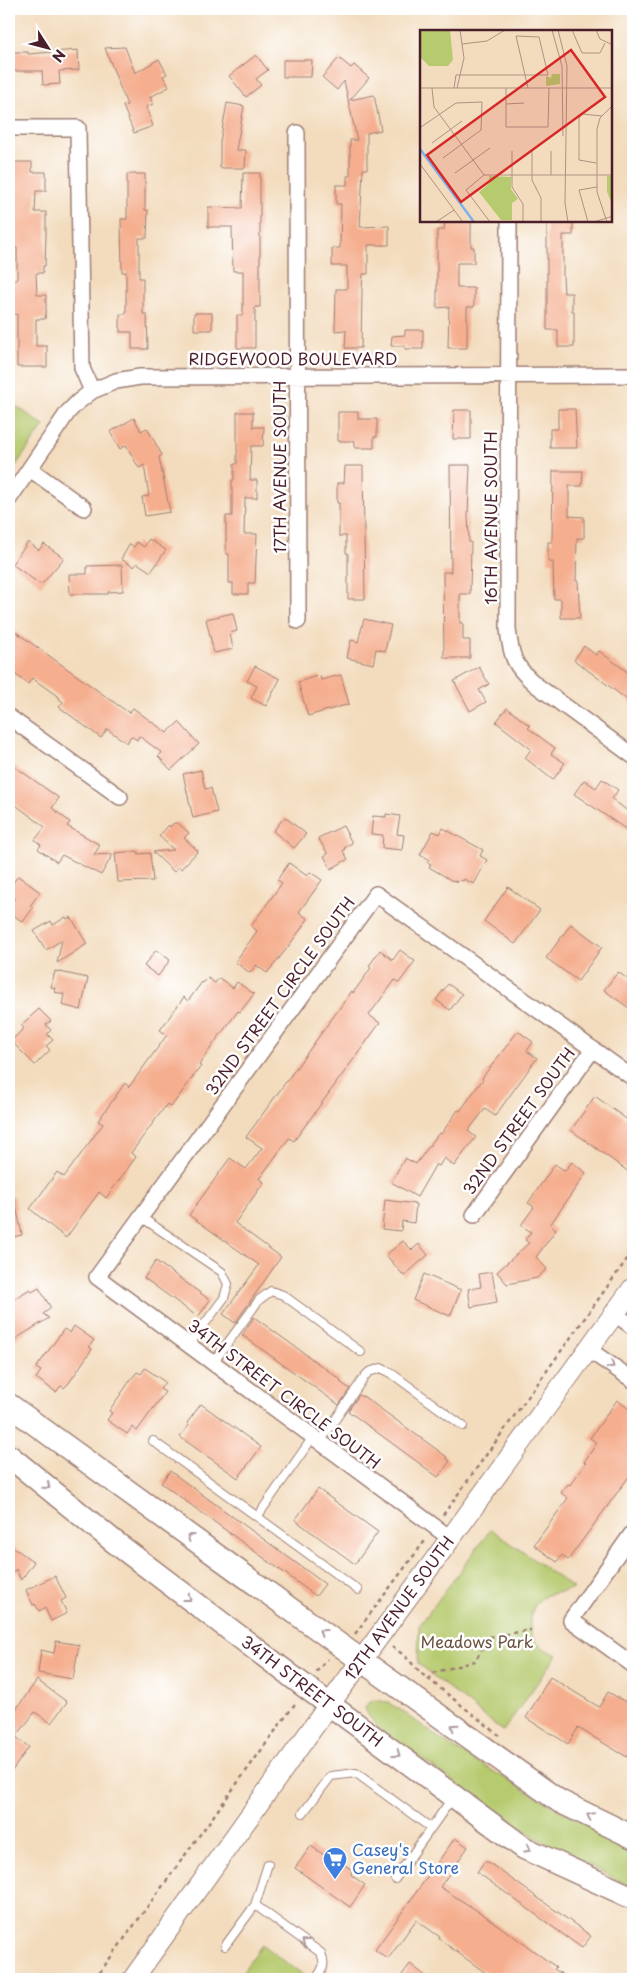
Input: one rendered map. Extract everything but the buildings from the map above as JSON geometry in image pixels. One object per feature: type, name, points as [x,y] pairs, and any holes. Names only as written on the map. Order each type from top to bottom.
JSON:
[{"type":"main road","points":[[9,1405],[352,1655],[559,1800],[633,1838]]},
{"type":"main road","name":"34TH STREET SOUTH","points":[[9,1456],[112,1540],[329,1705],[524,1848],[633,1898]]},
{"type":"street","points":[[9,128],[78,128],[82,368],[92,391]]},
{"type":"street","name":"17TH AVENUE SOUTH","points":[[297,133],[298,621]]},
{"type":"street","name":"16TH AVENUE SOUTH","points":[[509,222],[508,629],[511,653],[522,672],[536,685],[633,756]]},
{"type":"street","name":"RIDGEWOOD BOULEVARD","points":[[9,499],[68,412],[92,391],[116,381],[140,377],[633,374]]},
{"type":"street","points":[[30,469],[84,508]]},
{"type":"street","points":[[9,718],[120,797]]},
{"type":"street","name":"32ND STREET CIRCLE SOUTH","points":[[97,1277],[376,894],[633,1078]]},
{"type":"street","name":"32ND STREET SOUTH","points":[[474,1214],[593,1049]]},
{"type":"street","name":"34TH STREET CIRCLE SOUTH","points":[[97,1277],[442,1533]]},
{"type":"street","name":"12TH AVENUE SOUTH","points":[[133,1979],[329,1705],[352,1655],[378,1638],[442,1533],[589,1350],[633,1288]]},
{"type":"street","points":[[615,1314],[633,1328]]},
{"type":"street","points":[[589,1350],[633,1380]]},
{"type":"street","points":[[633,1532],[571,1620],[633,1665]]},
{"type":"lane","points":[[141,1218],[222,1272],[228,1284],[224,1298],[189,1345]]},
{"type":"lane","points":[[213,1363],[259,1300],[264,1294],[271,1291],[283,1295],[361,1352]]},
{"type":"lane","points":[[256,1517],[369,1372],[381,1368],[391,1373],[463,1426]]},
{"type":"lane","points":[[153,1441],[358,1590]]},
{"type":"lane","points":[[304,1814],[331,1776],[356,1773],[431,1828]]},
{"type":"lane","points":[[395,1879],[454,1796]]},
{"type":"lane","points":[[225,1946],[255,1905],[268,1864]]},
{"type":"lane","points":[[255,1905],[321,1953],[324,1962],[323,1969],[316,1979]]},
{"type":"path","points":[[95,1979],[307,1688],[316,1672],[326,1660],[352,1655],[361,1626],[442,1533],[633,1251]]},
{"type":"path","points":[[361,1626],[404,1654],[429,1680],[502,1736]]},
{"type":"path","points":[[429,1680],[433,1673],[475,1661],[489,1637],[531,1630]]},
{"type":"green space","points":[[9,401],[44,426],[9,475]]},
{"type":"green space","name":"Meadows Park","points":[[491,1529],[573,1588],[543,1597],[534,1606],[530,1619],[533,1638],[541,1647],[557,1655],[503,1731],[418,1664],[419,1626]]},
{"type":"green space","points":[[374,1700],[386,1702],[399,1709],[453,1748],[633,1850],[633,1888],[538,1839],[379,1729],[365,1708],[368,1703]]},
{"type":"green space","points":[[262,1945],[302,1974],[298,1979],[245,1979],[240,1975]]},
{"type":"place","name":"Casey's General Store","points":[[335,1880]]}]
